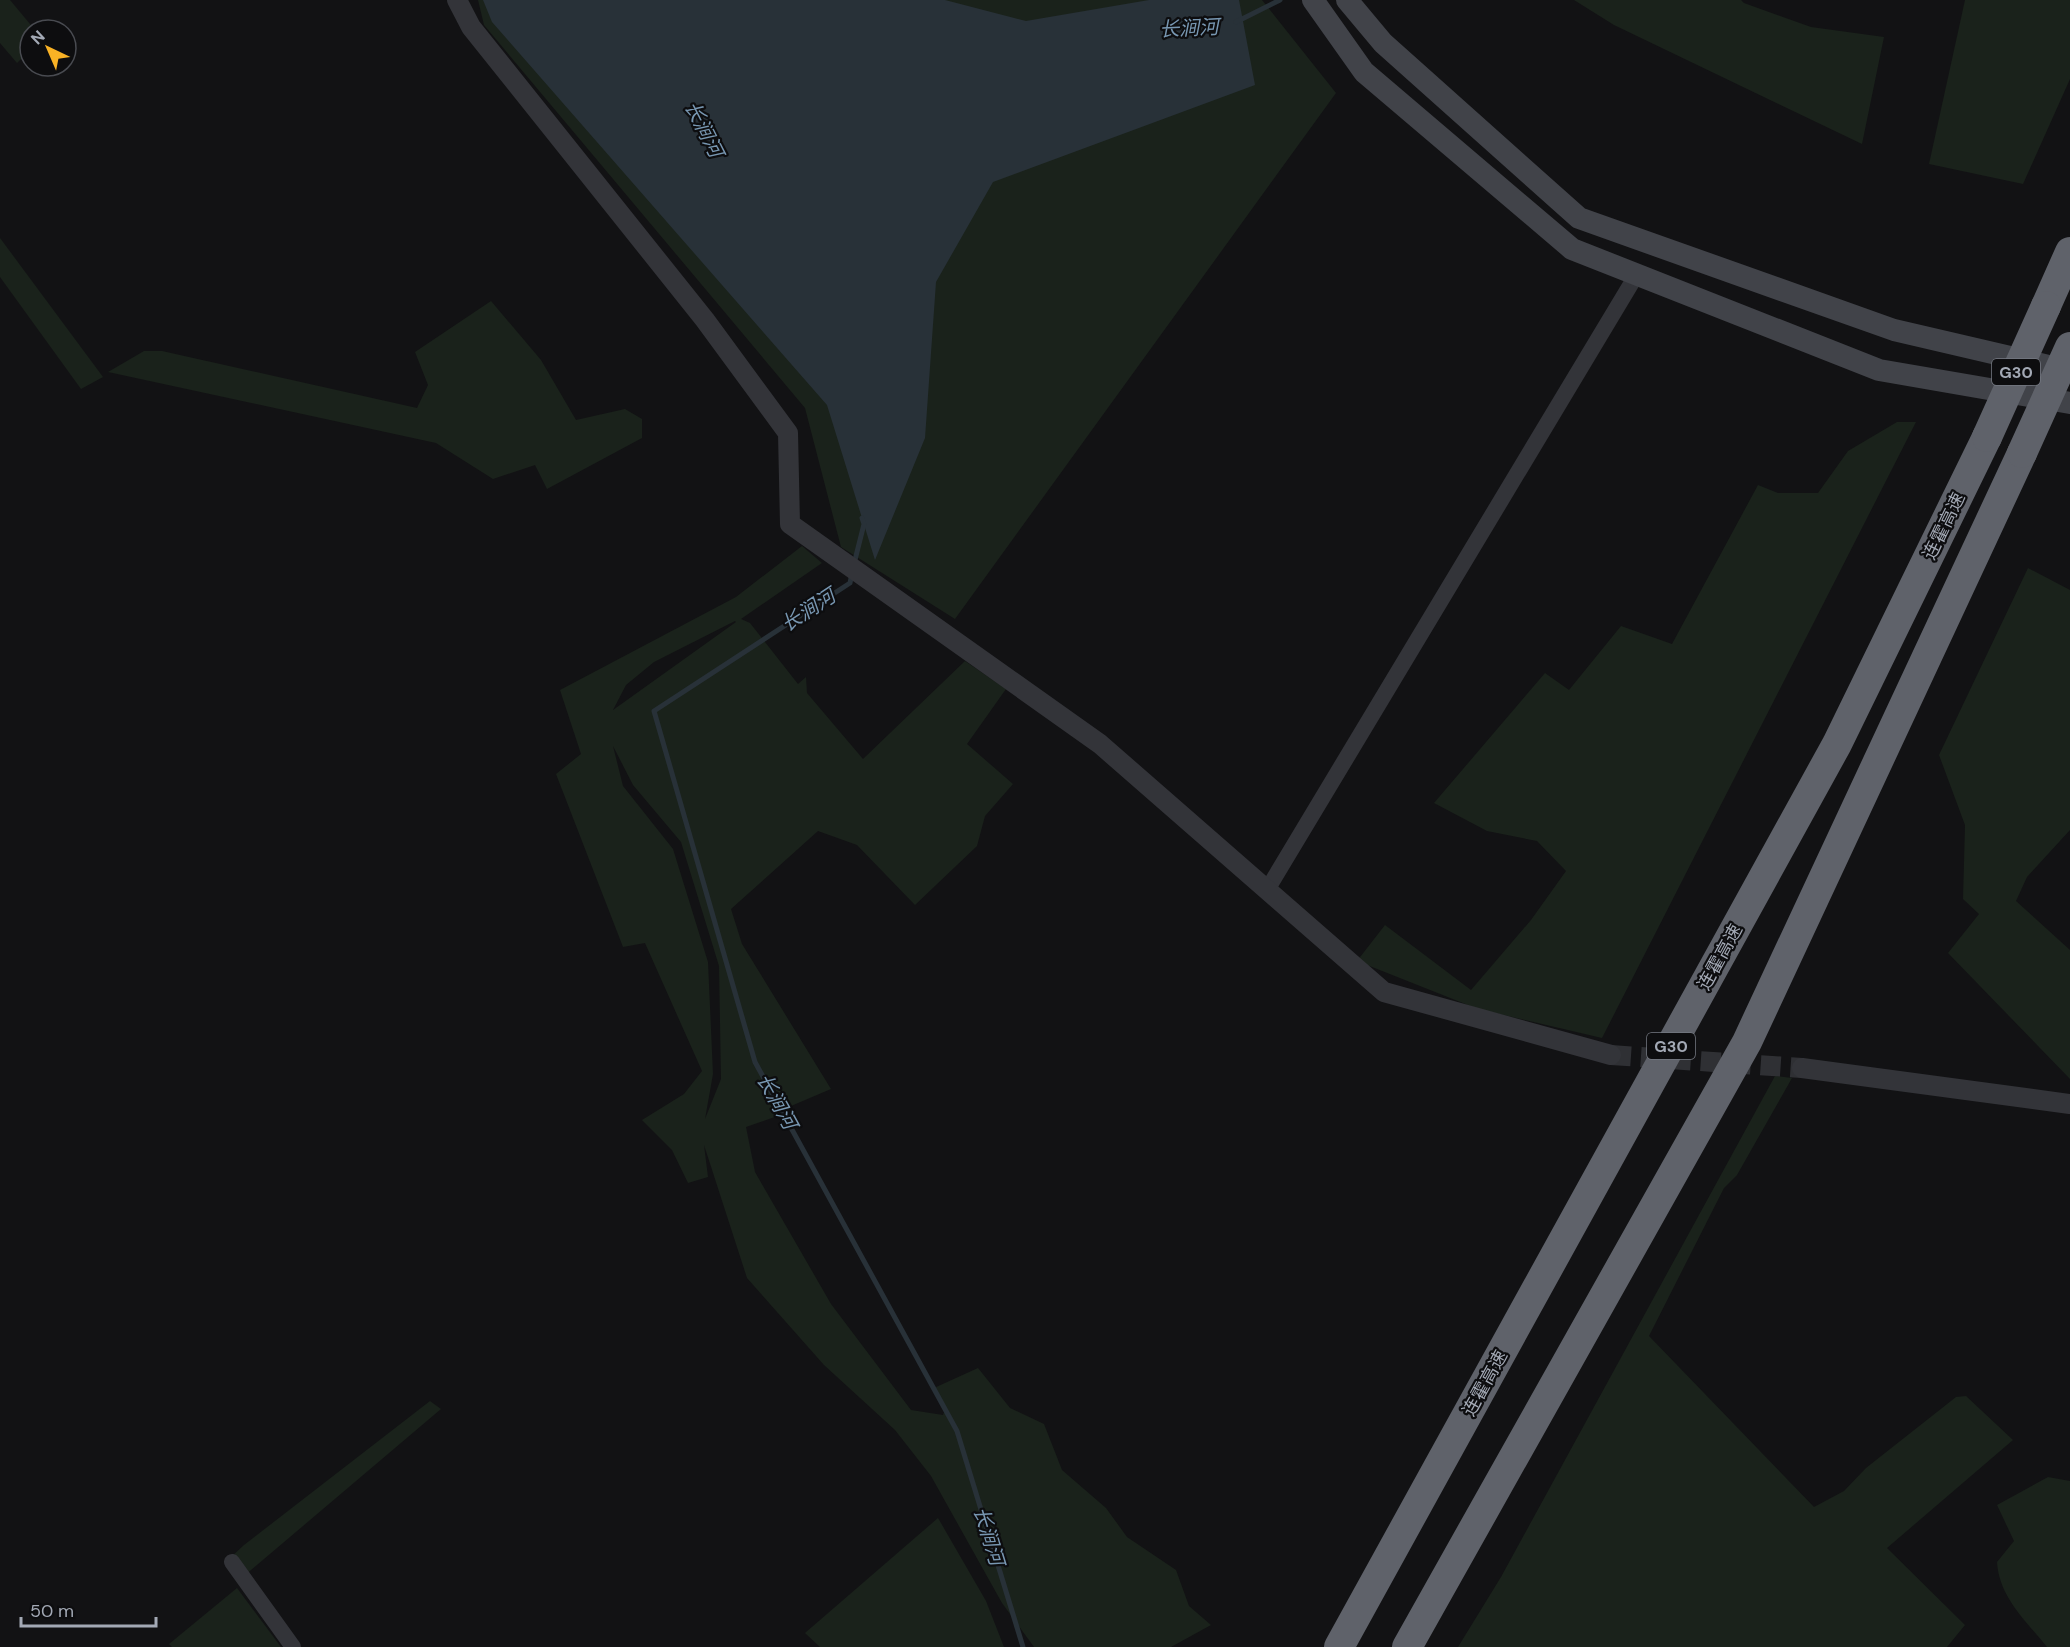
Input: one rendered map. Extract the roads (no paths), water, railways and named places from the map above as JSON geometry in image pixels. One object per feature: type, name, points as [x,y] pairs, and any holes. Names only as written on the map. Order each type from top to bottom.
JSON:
[{"type":"highway","name":"连霍高速","points":[[1339,1647],[1837,744],[1987,437],[2070,252]]},
{"type":"highway","name":"G30","points":[[1407,1647],[1747,1042],[2070,347]]},
{"type":"main road","points":[[1313,0],[1364,72],[1572,249],[1880,370],[2070,403]]},
{"type":"main road","points":[[1347,0],[1383,43],[1579,218],[1894,330],[2070,371]]},
{"type":"street","points":[[457,0],[471,27],[705,320],[788,434],[790,524],[1100,744],[1383,992],[1611,1055]]},
{"type":"street","points":[[1267,890],[1637,274]]},
{"type":"street","points":[[1802,1068],[2070,1104]]},
{"type":"street","points":[[232,1562],[293,1647]]},
{"type":"water","points":[[483,0],[945,0],[1026,21],[1149,0],[1239,0],[1255,85],[993,182],[936,282],[925,438],[875,560],[827,405],[492,22]]},
{"type":"waterway","name":"长涧河","points":[[1236,22],[1280,0]]},
{"type":"waterway","name":"长涧河","points":[[854,564],[864,524],[862,518]]},
{"type":"waterway","name":"长涧河","points":[[852,573],[850,583],[654,711],[755,1062],[957,1431],[1023,1647]]},
{"type":"tunnel","points":[[1611,1055],[1802,1068]]}]
